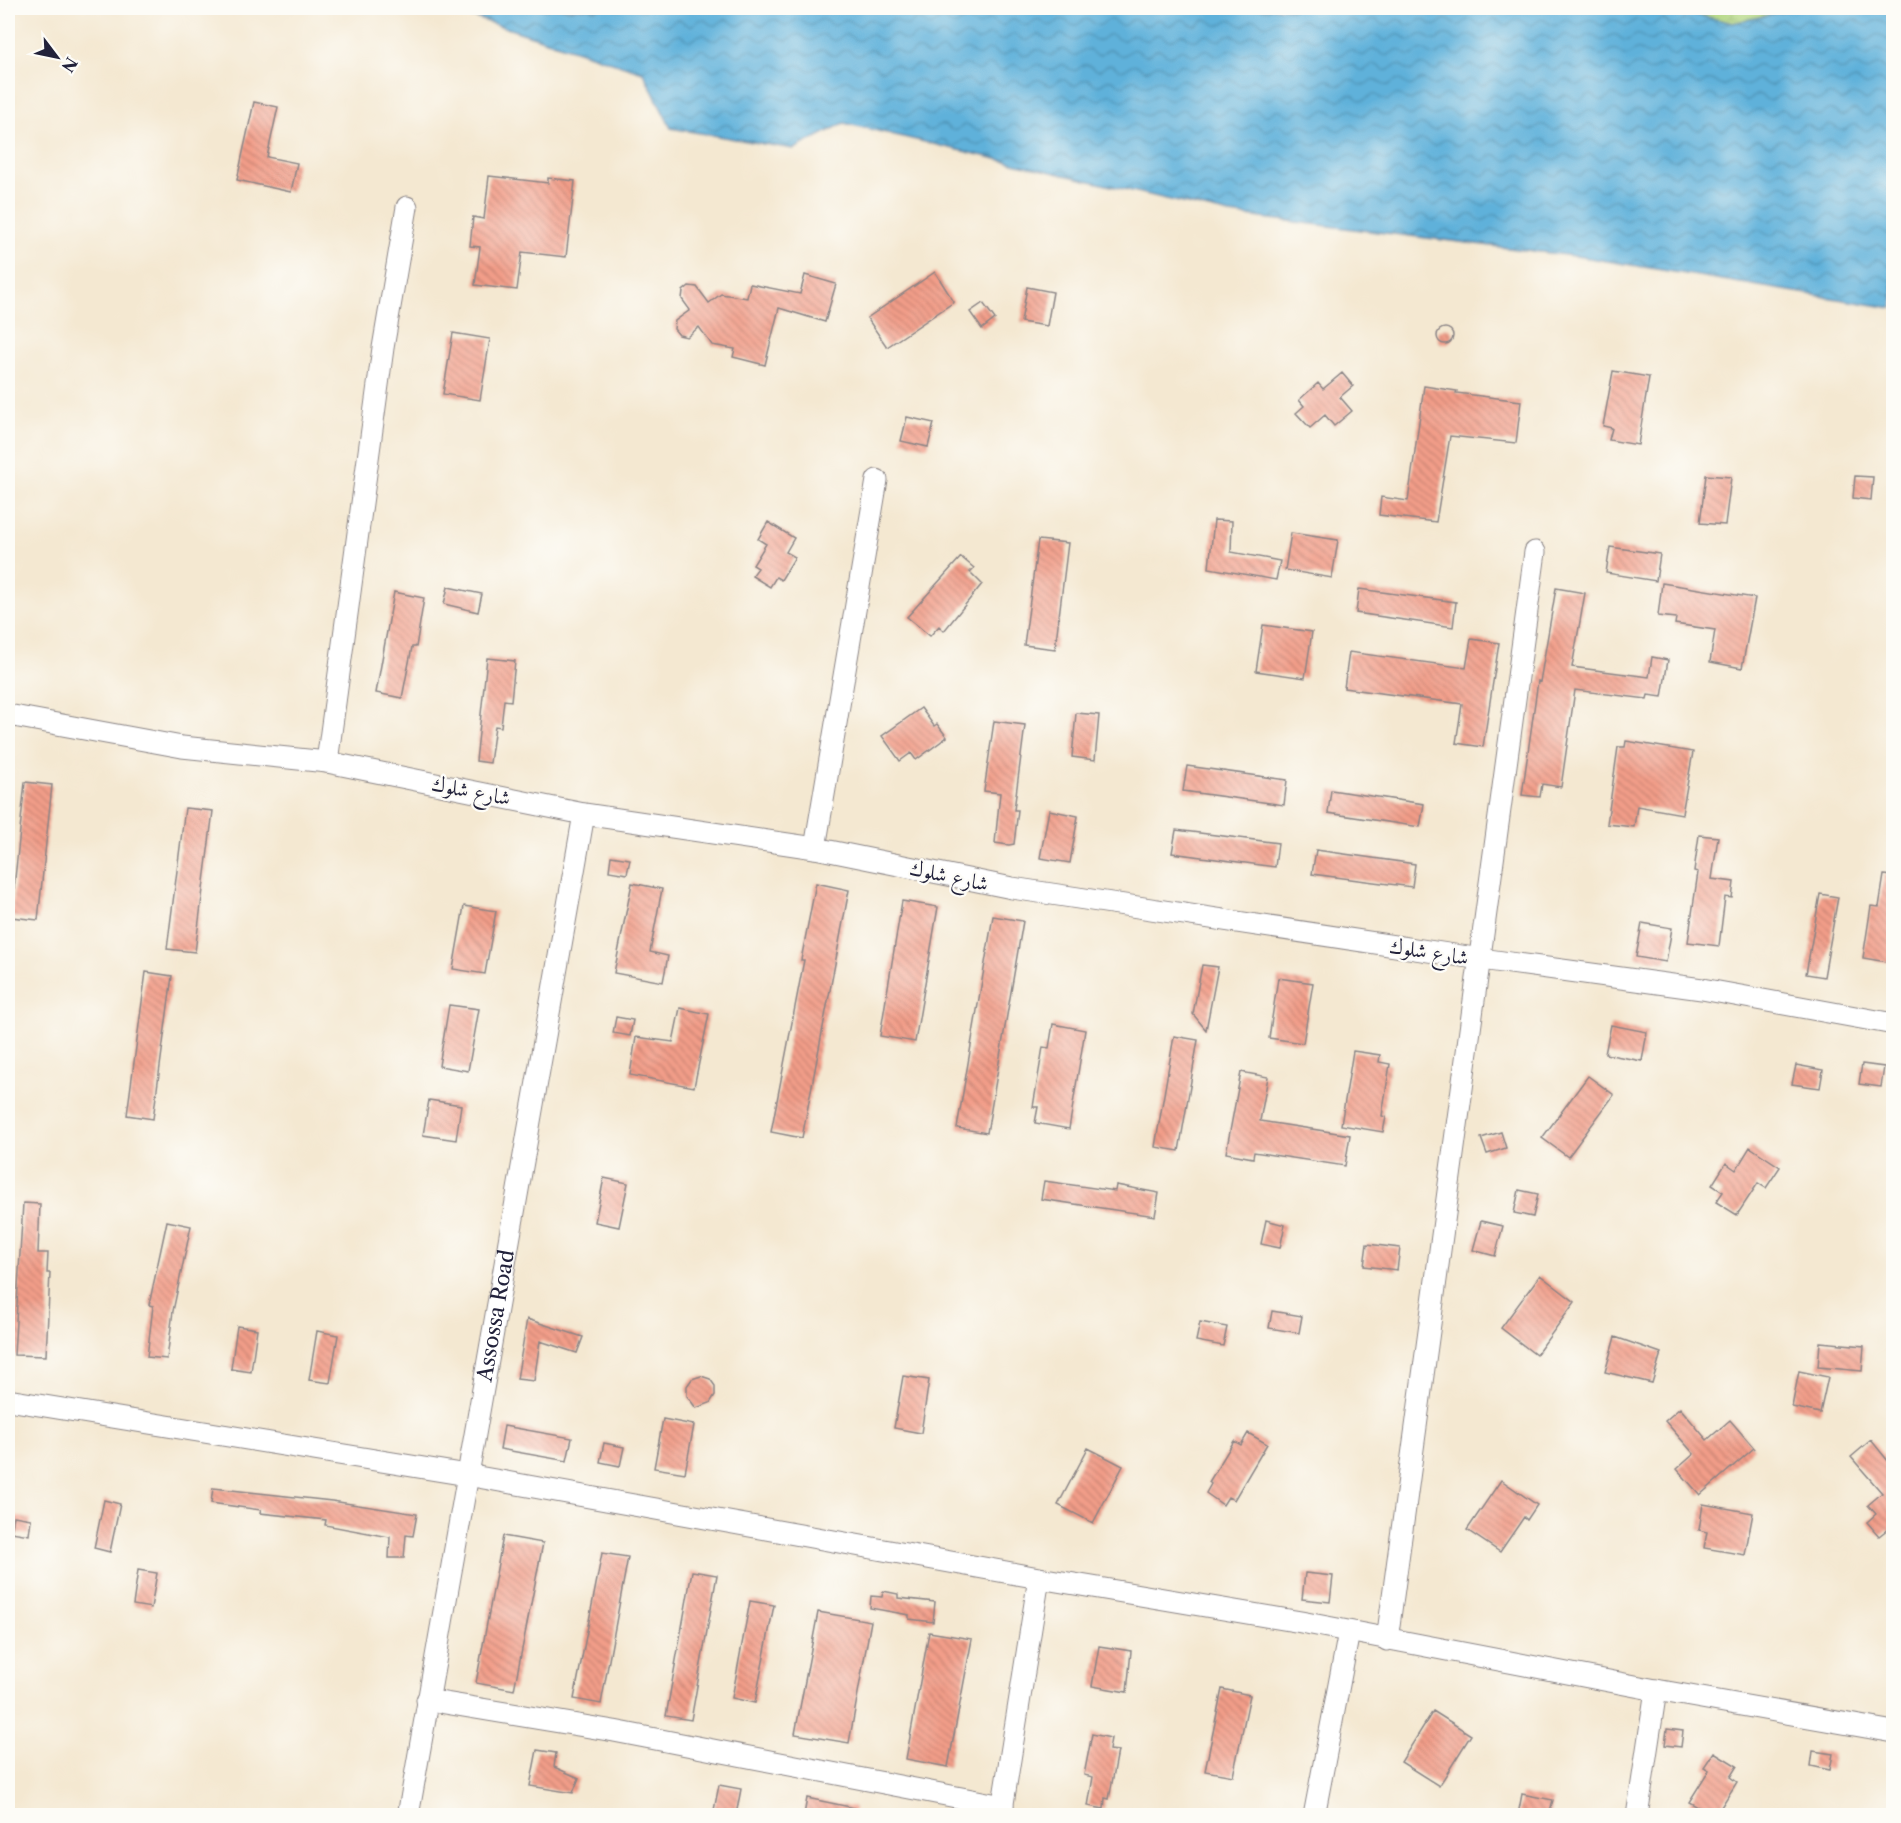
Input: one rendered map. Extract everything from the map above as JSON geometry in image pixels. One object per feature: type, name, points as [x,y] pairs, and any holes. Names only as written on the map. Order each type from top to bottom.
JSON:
[{"type":"street","points":[[327,762],[384,348],[407,207]]},
{"type":"street","points":[[815,848],[877,480]]},
{"type":"street","points":[[1387,1640],[1535,552]]},
{"type":"street","name":"شارع شلوك","points":[[8,715],[182,747],[327,762],[584,813],[815,848],[1012,888],[1481,959],[1702,989],[1893,1024]]},
{"type":"street","name":"Assossa Road","points":[[408,1815],[584,813]]},
{"type":"street","points":[[8,1400],[467,1475],[1039,1578],[1301,1622],[1656,1690],[1893,1732]]},
{"type":"street","points":[[427,1700],[614,1731],[1002,1811],[1039,1578]]},
{"type":"street","points":[[1314,1815],[1349,1632]]},
{"type":"street","points":[[1637,1815],[1656,1690]]},
{"type":"green space","points":[[1666,8],[1800,8],[1733,23]]},
{"type":"water","points":[[445,8],[1666,8],[1733,23],[1800,8],[1893,8],[1893,308],[1583,257],[1230,214],[844,123],[794,149],[671,128],[643,72]]},
{"type":"building","points":[[254,102],[278,107],[267,157],[297,163],[291,192],[237,180]]},
{"type":"building","points":[[489,176],[548,183],[548,178],[575,181],[566,257],[522,252],[517,290],[475,285],[480,247],[470,246],[473,217],[484,219]]},
{"type":"building","points":[[935,272],[954,302],[887,347],[867,318]]},
{"type":"building","points":[[805,275],[836,284],[825,322],[779,308],[765,365],[733,357],[735,349],[712,345],[699,327],[687,337],[679,335],[674,329],[675,321],[690,310],[682,299],[683,291],[689,286],[697,287],[709,303],[721,294],[747,298],[750,284],[800,294]]},
{"type":"building","points":[[1027,287],[1053,292],[1047,326],[1021,322]]},
{"type":"building","points":[[983,303],[995,319],[982,329],[970,312]]},
{"type":"building","points":[[1442,328],[1448,328],[1453,336],[1451,342],[1442,344],[1437,339],[1437,333]]},
{"type":"building","points":[[453,333],[490,339],[480,400],[443,394]]},
{"type":"building","points":[[1613,371],[1649,377],[1638,445],[1609,440],[1612,428],[1603,426]]},
{"type":"building","points":[[1342,373],[1353,386],[1340,397],[1352,411],[1334,426],[1325,415],[1310,428],[1296,413],[1304,406],[1299,400],[1318,383],[1323,389]]},
{"type":"building","points":[[1424,386],[1457,391],[1456,393],[1521,401],[1516,443],[1450,436],[1436,522],[1379,515],[1381,497],[1408,501]]},
{"type":"building","points":[[907,417],[934,423],[928,447],[901,441]]},
{"type":"building","points":[[1706,475],[1731,477],[1725,525],[1700,523]]},
{"type":"building","points":[[1855,476],[1873,477],[1871,500],[1853,498]]},
{"type":"building","points":[[1214,520],[1232,521],[1231,552],[1280,561],[1276,580],[1209,568]]},
{"type":"building","points":[[768,522],[794,538],[786,552],[795,557],[781,580],[776,577],[770,587],[752,576],[758,568],[753,565],[766,544],[758,539]]},
{"type":"building","points":[[1291,533],[1338,540],[1332,578],[1285,570]]},
{"type":"building","points":[[1038,540],[1068,543],[1055,649],[1024,645]]},
{"type":"building","points":[[1610,547],[1660,554],[1656,581],[1606,573]]},
{"type":"building","points":[[961,557],[974,568],[970,572],[982,584],[944,631],[939,626],[930,636],[907,617]]},
{"type":"building","points":[[1662,583],[1755,598],[1742,668],[1710,662],[1715,630],[1675,624],[1676,618],[1658,616]]},
{"type":"building","points":[[448,587],[482,594],[478,612],[444,604]]},
{"type":"building","points":[[1556,588],[1585,593],[1572,667],[1649,677],[1652,657],[1668,660],[1662,697],[1648,695],[1647,699],[1575,690],[1561,787],[1542,784],[1540,797],[1522,795],[1538,681],[1540,682]]},
{"type":"building","points":[[1359,589],[1456,602],[1453,627],[1356,613]]},
{"type":"building","points":[[394,592],[424,598],[416,647],[412,647],[402,698],[376,693]]},
{"type":"building","points":[[1263,625],[1312,632],[1305,678],[1256,671]]},
{"type":"building","points":[[1471,639],[1499,643],[1483,747],[1456,743],[1462,704],[1344,688],[1349,652],[1466,668]]},
{"type":"building","points":[[487,658],[515,661],[511,701],[504,700],[501,727],[495,726],[490,763],[476,761]]},
{"type":"building","points":[[921,708],[934,726],[937,724],[947,737],[916,760],[911,753],[900,761],[882,736]]},
{"type":"building","points":[[1076,713],[1099,715],[1095,760],[1072,757]]},
{"type":"building","points":[[994,721],[1025,725],[1014,810],[1018,810],[1014,844],[1009,845],[995,843],[1000,793],[984,791]]},
{"type":"building","points":[[1626,741],[1693,752],[1682,814],[1637,806],[1634,827],[1607,824],[1618,747],[1625,747]]},
{"type":"building","points":[[1187,766],[1287,780],[1284,805],[1183,791]]},
{"type":"building","points":[[25,782],[52,785],[38,920],[11,917]]},
{"type":"building","points":[[1331,790],[1424,804],[1420,827],[1328,813]]},
{"type":"building","points":[[185,808],[213,811],[195,952],[167,949]]},
{"type":"building","points":[[1049,810],[1078,816],[1070,863],[1040,858]]},
{"type":"building","points":[[1176,830],[1278,843],[1275,867],[1172,853]]},
{"type":"building","points":[[1699,835],[1718,837],[1712,879],[1734,882],[1732,898],[1725,897],[1719,946],[1688,942],[1698,872],[1694,871]]},
{"type":"building","points":[[1316,850],[1415,864],[1412,887],[1312,874]]},
{"type":"building","points":[[611,856],[630,859],[627,874],[609,871]]},
{"type":"building","points":[[1884,875],[1893,876],[1893,963],[1863,958],[1871,906],[1879,907]]},
{"type":"building","points":[[632,883],[662,889],[650,952],[668,956],[663,982],[614,973]]},
{"type":"building","points":[[816,883],[849,890],[802,1138],[771,1132],[804,960],[801,960]]},
{"type":"building","points":[[1820,894],[1838,897],[1824,977],[1806,974]]},
{"type":"building","points":[[902,901],[938,907],[915,1042],[880,1036]]},
{"type":"building","points":[[464,906],[496,911],[485,974],[453,969]]},
{"type":"building","points":[[993,916],[1023,921],[987,1133],[957,1128]]},
{"type":"building","points":[[1642,923],[1672,928],[1666,962],[1636,957]]},
{"type":"building","points":[[1202,965],[1218,967],[1206,1030],[1193,1014]]},
{"type":"building","points":[[146,972],[172,976],[153,1119],[127,1115]]},
{"type":"building","points":[[1278,978],[1313,983],[1303,1043],[1269,1038]]},
{"type":"building","points":[[449,1005],[479,1009],[468,1071],[439,1066]]},
{"type":"building","points":[[680,1008],[709,1014],[694,1087],[630,1075],[636,1037],[673,1042]]},
{"type":"building","points":[[616,1017],[633,1020],[630,1036],[613,1033]]},
{"type":"building","points":[[1053,1024],[1085,1030],[1069,1129],[1035,1123],[1038,1107],[1033,1107],[1043,1047],[1049,1048]]},
{"type":"building","points":[[1611,1025],[1647,1032],[1642,1061],[1605,1054]]},
{"type":"building","points":[[1174,1036],[1198,1040],[1179,1151],[1155,1147]]},
{"type":"building","points":[[1353,1051],[1380,1055],[1379,1062],[1390,1064],[1382,1116],[1386,1117],[1383,1132],[1341,1125]]},
{"type":"building","points":[[1862,1064],[1884,1067],[1881,1087],[1859,1084]]},
{"type":"building","points":[[1796,1065],[1823,1070],[1820,1088],[1792,1084]]},
{"type":"building","points":[[1241,1072],[1268,1077],[1260,1121],[1350,1135],[1345,1166],[1254,1152],[1253,1158],[1226,1153]]},
{"type":"building","points":[[1588,1076],[1614,1095],[1568,1157],[1542,1138]]},
{"type":"building","points":[[429,1100],[461,1105],[456,1140],[423,1135]]},
{"type":"building","points":[[1501,1132],[1506,1148],[1487,1154],[1481,1138]]},
{"type":"building","points":[[1750,1147],[1780,1167],[1766,1188],[1758,1183],[1737,1215],[1716,1202],[1723,1192],[1712,1185],[1726,1163],[1736,1170]]},
{"type":"building","points":[[604,1178],[628,1183],[619,1227],[595,1222]]},
{"type":"building","points":[[1044,1181],[1115,1191],[1116,1185],[1159,1193],[1155,1216],[1041,1199]]},
{"type":"building","points":[[1519,1190],[1538,1194],[1533,1217],[1514,1213]]},
{"type":"building","points":[[23,1203],[40,1204],[38,1253],[48,1253],[47,1273],[50,1273],[46,1356],[14,1355]]},
{"type":"building","points":[[1266,1220],[1285,1225],[1280,1248],[1261,1244]]},
{"type":"building","points":[[167,1221],[191,1226],[173,1311],[167,1359],[147,1357],[153,1306],[149,1305]]},
{"type":"building","points":[[1481,1221],[1503,1226],[1495,1256],[1473,1250]]},
{"type":"building","points":[[1367,1244],[1400,1248],[1397,1270],[1364,1266]]},
{"type":"building","points":[[1540,1275],[1575,1302],[1536,1355],[1501,1328]]},
{"type":"building","points":[[1272,1311],[1302,1316],[1299,1333],[1269,1328]]},
{"type":"building","points":[[527,1319],[583,1337],[577,1353],[540,1341],[534,1381],[517,1379]]},
{"type":"building","points":[[1200,1322],[1227,1327],[1223,1346],[1196,1341]]},
{"type":"building","points":[[237,1326],[257,1329],[251,1372],[231,1369]]},
{"type":"building","points":[[317,1331],[338,1335],[330,1383],[309,1380]]},
{"type":"building","points":[[1615,1337],[1661,1353],[1652,1383],[1605,1372]]},
{"type":"building","points":[[1820,1342],[1864,1346],[1862,1371],[1818,1367]]},
{"type":"building","points":[[1799,1371],[1828,1377],[1820,1413],[1792,1407]]},
{"type":"building","points":[[701,1376],[710,1379],[715,1386],[715,1395],[710,1403],[696,1408],[687,1396],[687,1386],[692,1379]]},
{"type":"building","points":[[903,1376],[929,1380],[921,1433],[894,1428]]},
{"type":"building","points":[[1680,1408],[1707,1440],[1730,1420],[1754,1448],[1700,1495],[1677,1469],[1694,1454],[1665,1421]]},
{"type":"building","points":[[663,1419],[694,1425],[685,1473],[654,1468]]},
{"type":"building","points":[[504,1426],[572,1438],[567,1461],[500,1449]]},
{"type":"building","points":[[1248,1433],[1267,1444],[1234,1500],[1228,1497],[1223,1505],[1206,1493],[1211,1484],[1209,1482],[1234,1441],[1241,1445]]},
{"type":"building","points":[[1871,1440],[1893,1467],[1893,1536],[1888,1529],[1879,1536],[1867,1522],[1876,1514],[1868,1505],[1882,1493],[1851,1457]]},
{"type":"building","points":[[604,1443],[624,1447],[620,1466],[600,1462]]},
{"type":"building","points":[[1088,1448],[1123,1466],[1093,1523],[1058,1505]]},
{"type":"building","points":[[1501,1480],[1537,1505],[1527,1520],[1524,1517],[1500,1552],[1467,1530]]},
{"type":"building","points":[[213,1488],[332,1501],[417,1514],[413,1536],[406,1535],[404,1558],[389,1558],[390,1537],[325,1525],[326,1520],[260,1513],[261,1510],[211,1503]]},
{"type":"building","points":[[104,1500],[120,1504],[110,1552],[94,1548]]},
{"type":"building","points":[[1703,1504],[1753,1513],[1745,1555],[1704,1548],[1707,1532],[1699,1530]]},
{"type":"building","points":[[14,1516],[31,1519],[29,1535],[11,1532]]},
{"type":"building","points":[[503,1536],[543,1543],[514,1690],[476,1683]]},
{"type":"building","points":[[602,1553],[628,1557],[601,1704],[574,1699]]},
{"type":"building","points":[[138,1570],[157,1573],[151,1608],[133,1605]]},
{"type":"building","points":[[692,1571],[717,1575],[691,1720],[666,1716]]},
{"type":"building","points":[[1305,1573],[1333,1576],[1330,1602],[1302,1599]]},
{"type":"building","points":[[883,1591],[898,1594],[898,1598],[935,1602],[933,1622],[909,1619],[909,1615],[870,1608],[871,1596],[882,1597]]},
{"type":"building","points":[[750,1601],[774,1605],[755,1703],[732,1698]]},
{"type":"building","points":[[818,1612],[871,1621],[849,1743],[795,1734]]},
{"type":"building","points":[[929,1632],[972,1639],[948,1767],[906,1759]]},
{"type":"building","points":[[1099,1646],[1131,1651],[1127,1692],[1092,1686]]},
{"type":"building","points":[[1222,1689],[1250,1695],[1233,1776],[1205,1771]]},
{"type":"building","points":[[1433,1711],[1471,1735],[1439,1786],[1401,1762]]},
{"type":"building","points":[[1667,1729],[1683,1731],[1681,1747],[1665,1745]]},
{"type":"building","points":[[1092,1734],[1111,1738],[1109,1750],[1118,1751],[1109,1799],[1105,1798],[1104,1809],[1088,1806],[1093,1777],[1084,1775]]},
{"type":"building","points":[[537,1750],[556,1753],[554,1767],[579,1778],[573,1793],[530,1786]]},
{"type":"building","points":[[1813,1751],[1833,1754],[1830,1770],[1811,1766]]},
{"type":"building","points":[[1714,1752],[1737,1766],[1730,1777],[1737,1782],[1716,1815],[1712,1815],[1689,1802],[1709,1770],[1704,1767]]},
{"type":"building","points":[[719,1785],[741,1789],[736,1815],[713,1815]]},
{"type":"building","points":[[1522,1794],[1553,1800],[1549,1815],[1518,1815]]},
{"type":"building","points":[[807,1798],[855,1808],[854,1815],[804,1815]]}]
